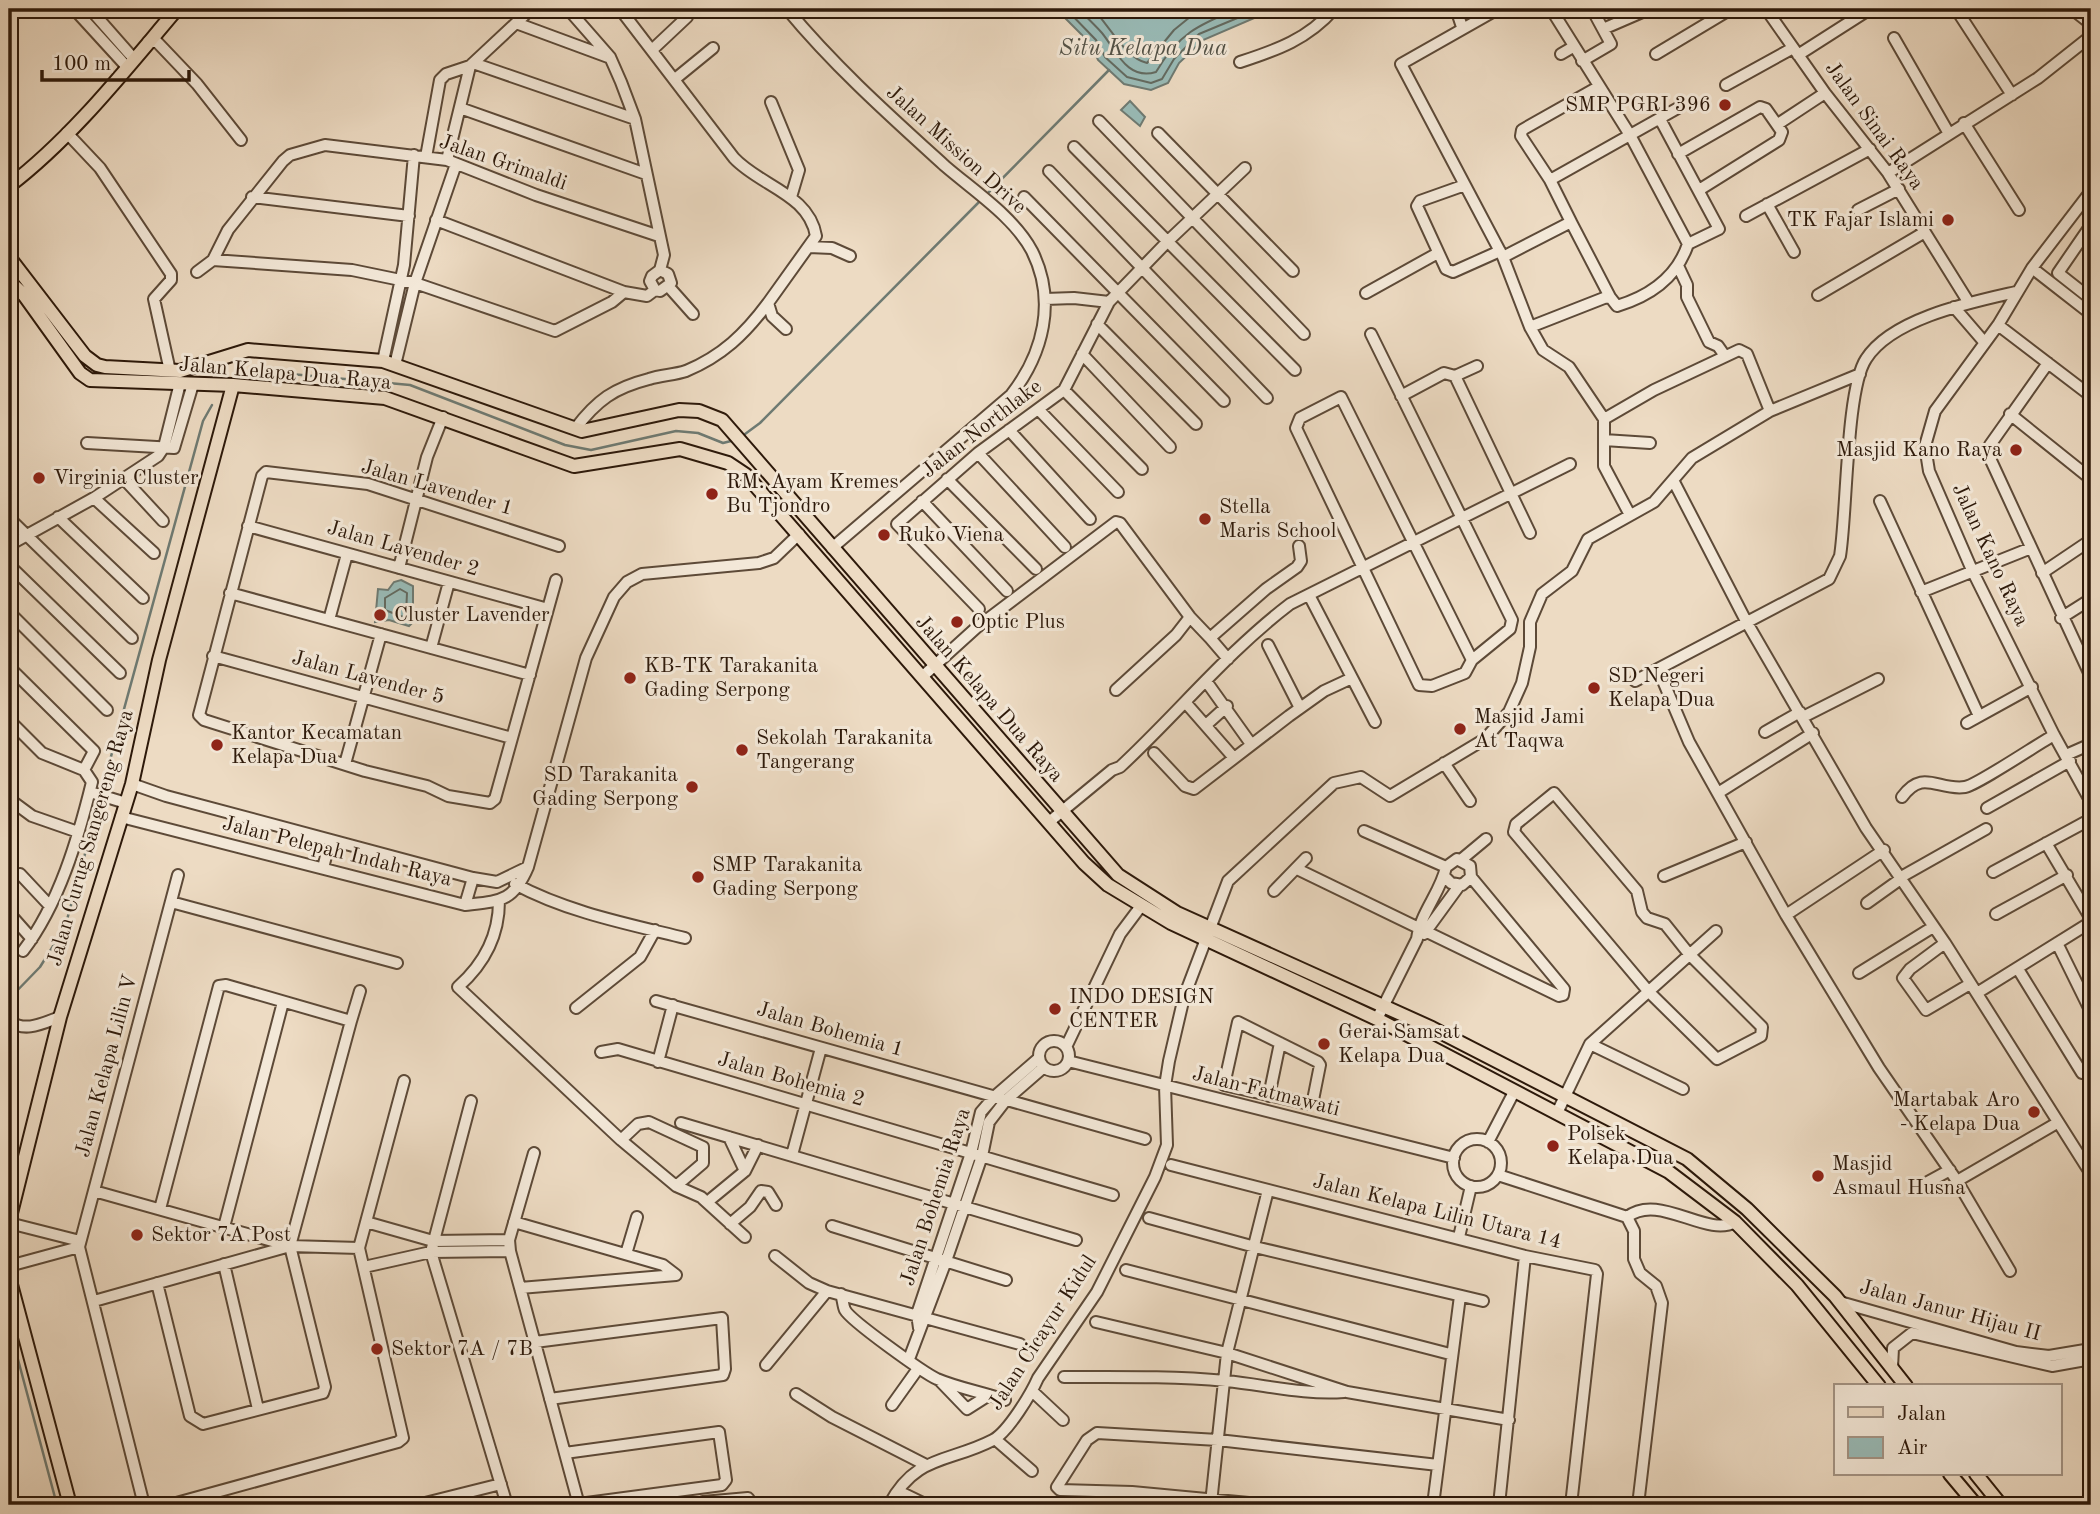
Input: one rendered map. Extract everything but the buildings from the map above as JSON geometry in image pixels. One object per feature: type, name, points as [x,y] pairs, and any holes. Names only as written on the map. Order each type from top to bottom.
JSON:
[{"type":"main road","points":[[9,186],[30,170],[67,133],[177,9]]},
{"type":"main road","points":[[9,257],[23,272],[86,356],[97,365],[87,379],[24,295],[9,282],[23,272]]},
{"type":"main road","name":"Jalan Kelapa Dua Raya","points":[[97,365],[180,371],[248,350],[389,363],[582,431],[679,410],[699,411],[722,420],[760,460],[832,548],[1118,875],[1210,934],[1669,1171],[1735,1222],[1797,1285],[1877,1384]]},
{"type":"main road","name":"Jalan Kelapa Dua Raya","points":[[87,379],[100,382],[233,385],[385,398],[574,466],[680,449],[728,463],[746,475],[1049,822],[1108,885],[1141,906],[1384,1005],[1687,1159],[1747,1209],[1812,1273],[1840,1302],[1904,1384]]},
{"type":"main road","name":"Jalan Curug Sangereng Raya","points":[[9,1222],[10,1206],[60,1017],[121,817],[123,802],[132,784],[159,660],[233,385]]},
{"type":"main road","points":[[746,475],[760,460]]},
{"type":"main road","points":[[1797,1285],[1812,1273]]},
{"type":"main road","points":[[9,1277],[70,1505]]},
{"type":"main road","points":[[1952,1476],[1976,1505]]},
{"type":"main road","points":[[1978,1476],[2001,1505]]},
{"type":"street","points":[[74,9],[130,63]]},
{"type":"street","points":[[90,9],[130,63]]},
{"type":"street","points":[[389,363],[409,216],[420,156],[439,83],[446,74],[471,64],[531,9]]},
{"type":"street","points":[[568,9],[610,57],[635,120],[664,255],[660,271],[652,276],[650,281],[655,290]]},
{"type":"street","points":[[575,429],[607,394],[649,378],[684,372],[722,352],[747,331],[816,236],[814,223],[791,197],[748,173],[620,9]]},
{"type":"street","name":"Jalan Mission Drive","points":[[786,9],[868,95],[995,209],[1032,251],[1045,299],[1039,347],[1030,371],[1012,396],[832,548]]},
{"type":"street","points":[[1240,62],[1294,42],[1312,32],[1334,9]]},
{"type":"street","points":[[1456,9],[1462,27]]},
{"type":"street","points":[[1498,9],[1401,64],[1502,254],[1530,327],[1546,353],[1569,367],[1604,419],[1604,466],[1630,515]]},
{"type":"street","points":[[1550,9],[1630,135],[1688,244]]},
{"type":"street","points":[[1582,61],[1610,46],[1592,9]]},
{"type":"street","points":[[1656,54],[1731,9]]},
{"type":"street","name":"Jalan Sinai Raya","points":[[1766,9],[1825,93],[1888,173],[1969,303]]},
{"type":"street","points":[[1726,85],[1796,51],[1870,9]]},
{"type":"street","points":[[1956,9],[2012,95]]},
{"type":"street","points":[[2072,9],[2091,24]]},
{"type":"street","points":[[1603,29],[1647,10]]},
{"type":"street","points":[[653,49],[687,17]]},
{"type":"street","points":[[516,23],[610,57]]},
{"type":"street","points":[[1888,173],[1948,132],[2012,95],[2091,36]]},
{"type":"street","points":[[1894,38],[1948,132]]},
{"type":"street","points":[[148,42],[157,42],[177,61],[242,140]]},
{"type":"street","points":[[1561,54],[1573,47]]},
{"type":"street","points":[[675,79],[713,48]]},
{"type":"street","points":[[389,363],[436,219],[471,64]]},
{"type":"street","points":[[471,64],[635,120]]},
{"type":"street","points":[[1598,87],[1522,130],[1521,136],[1550,180],[1615,306],[1627,303],[1670,279],[1679,268],[1688,244],[1719,229],[1660,119]]},
{"type":"street","points":[[1778,124],[1825,93]]},
{"type":"street","points":[[771,102],[799,170],[791,197]]},
{"type":"street","points":[[1678,154],[1760,107],[1766,109],[1778,124],[1783,134],[1779,140],[1699,190]]},
{"type":"street","points":[[460,108],[646,174]]},
{"type":"street","points":[[1550,180],[1678,108]]},
{"type":"street","points":[[1099,121],[1304,334]]},
{"type":"street","points":[[1964,123],[2019,210]]},
{"type":"street","points":[[67,133],[100,168],[171,274],[170,281],[154,299],[170,371]]},
{"type":"street","points":[[1158,133],[1293,271]]},
{"type":"street","name":"Jalan Grimaldi","points":[[252,197],[290,155],[324,145],[451,162],[536,195],[659,236]]},
{"type":"street","points":[[1074,147],[1294,370]]},
{"type":"street","points":[[1746,216],[1870,149]]},
{"type":"street","name":"Jalan Northlake","points":[[979,609],[897,524],[978,453],[1064,390],[1113,298],[1245,168]]},
{"type":"street","points":[[1049,171],[1267,398]]},
{"type":"street","points":[[1465,185],[1418,203],[1417,208],[1446,269],[1452,272],[1502,254],[1571,222]]},
{"type":"street","points":[[1858,210],[1899,189]]},
{"type":"street","name":"Jalan Kano Raya","points":[[2091,191],[2087,205],[2063,228],[2032,268],[1998,325],[1935,411],[1925,446],[1929,471],[1972,570],[2054,735],[2091,802]]},
{"type":"street","points":[[197,272],[214,260],[228,230],[252,197],[409,216]]},
{"type":"street","points":[[1024,197],[1113,298],[1224,401]]},
{"type":"street","points":[[1767,204],[1794,252]]},
{"type":"street","points":[[436,219],[624,292],[647,296],[655,290],[669,287]]},
{"type":"street","points":[[2091,225],[2059,269],[2059,275],[2091,299]]},
{"type":"street","points":[[2063,228],[2081,240]]},
{"type":"street","points":[[1818,295],[1925,232]]},
{"type":"street","points":[[2051,244],[2069,256]]},
{"type":"street","points":[[808,247],[832,248],[850,257]]},
{"type":"street","points":[[1366,293],[1438,253]]},
{"type":"street","points":[[214,260],[352,270],[402,280],[555,331],[612,302],[624,292]]},
{"type":"street","points":[[1679,268],[1687,285],[1687,297],[1709,343],[1718,346],[1724,356]]},
{"type":"street","points":[[2032,268],[2091,314]]},
{"type":"street","points":[[660,271],[668,274],[669,287],[693,314]]},
{"type":"street","points":[[1635,681],[1746,621],[1819,587],[1835,571],[1842,541],[1860,374],[1868,356],[1894,335],[1928,316],[2016,292]]},
{"type":"street","points":[[1045,299],[1113,298]]},
{"type":"street","points":[[1530,327],[1610,298]]},
{"type":"street","points":[[768,303],[772,316],[786,329]]},
{"type":"street","points":[[1954,307],[1985,343]]},
{"type":"street","points":[[1097,324],[1196,424]]},
{"type":"street","points":[[1998,325],[2091,396]]},
{"type":"street","points":[[1371,334],[1512,625],[1472,660],[1465,673],[1421,687],[1361,569],[1296,428],[1300,418],[1341,397],[1472,660]]},
{"type":"street","points":[[1604,419],[1654,390],[1739,351],[1747,354],[1770,411]]},
{"type":"street","points":[[1082,354],[1170,447]]},
{"type":"street","points":[[2048,363],[2010,414],[1990,445],[1988,454],[2061,618],[2091,677]]},
{"type":"street","points":[[1401,396],[1444,373],[1455,376],[1477,366]]},
{"type":"street","points":[[1470,801],[1444,763],[1485,739],[1515,704],[1530,650],[1531,618],[1544,590],[1572,571],[1591,537],[1654,502],[1692,458],[1770,411],[1860,374]]},
{"type":"street","points":[[1455,376],[1531,533]]},
{"type":"street","points":[[87,443],[174,448],[186,384]]},
{"type":"street","points":[[1064,390],[1142,469]]},
{"type":"street","points":[[1038,409],[1118,492]]},
{"type":"street","points":[[2010,414],[2091,478]]},
{"type":"street","points":[[399,568],[416,498],[443,417]]},
{"type":"street","points":[[1009,430],[1090,519]]},
{"type":"street","points":[[1605,440],[1650,443]]},
{"type":"street","points":[[9,545],[125,480],[158,456],[164,447]]},
{"type":"street","points":[[978,453],[1065,547]]},
{"type":"street","points":[[1049,822],[1130,758],[1270,620],[1309,595],[1570,464]]},
{"type":"street","name":"Jalan Lavender 1","points":[[248,526],[263,475],[271,471],[368,484],[559,545]]},
{"type":"street","points":[[947,479],[1036,569]]},
{"type":"street","points":[[125,480],[163,521]]},
{"type":"street","points":[[1672,480],[1746,621],[1865,823],[1945,943],[2091,1174]]},
{"type":"street","points":[[94,498],[153,553]]},
{"type":"street","points":[[922,501],[1007,591]]},
{"type":"street","points":[[1880,501],[1979,716]]},
{"type":"street","points":[[58,517],[143,598]]},
{"type":"street","points":[[10,519],[132,638]]},
{"type":"street","points":[[923,676],[976,628],[1116,522],[1120,523],[1136,542],[1190,617],[1228,659]]},
{"type":"street","points":[[248,526],[199,715],[204,720],[345,764],[427,786],[448,796],[490,803],[495,799],[556,580]]},
{"type":"street","name":"Jalan Lavender 2","points":[[248,526],[548,609]]},
{"type":"street","points":[[520,887],[528,867],[586,658],[614,597],[627,582],[642,574],[759,563],[774,558],[799,534]]},
{"type":"street","points":[[2042,573],[2091,540]]},
{"type":"street","points":[[1210,638],[1266,589],[1297,567],[1301,561],[1299,546]]},
{"type":"street","points":[[1920,592],[2031,548]]},
{"type":"street","points":[[329,620],[347,554]]},
{"type":"street","points":[[9,565],[120,673]]},
{"type":"street","points":[[431,648],[449,582]]},
{"type":"street","points":[[230,593],[530,675]]},
{"type":"street","points":[[1309,595],[1375,722]]},
{"type":"street","points":[[2061,618],[2091,599]]},
{"type":"street","points":[[9,612],[107,709]]},
{"type":"street","points":[[1116,690],[1177,635],[1190,617]]},
{"type":"street","points":[[345,764],[381,634]]},
{"type":"street","points":[[1268,645],[1300,708]]},
{"type":"street","points":[[2080,657],[2091,650]]},
{"type":"street","name":"Jalan Lavender 5","points":[[213,656],[512,738]]},
{"type":"street","points":[[9,667],[94,751],[84,770]]},
{"type":"street","points":[[1658,669],[1689,742],[1786,915],[1879,1068],[1950,1170],[2010,1270]]},
{"type":"street","points":[[1154,753],[1185,786],[1194,789],[1300,708],[1352,678]]},
{"type":"street","points":[[1765,732],[1878,678]]},
{"type":"street","points":[[1206,681],[1227,706],[1251,744]]},
{"type":"street","points":[[1967,723],[2032,687]]},
{"type":"street","points":[[1184,703],[1206,724],[1234,758]]},
{"type":"street","points":[[1206,724],[1227,706]]},
{"type":"street","points":[[9,720],[42,753],[84,770],[92,782],[94,793],[50,906],[23,951]]},
{"type":"street","points":[[1718,793],[1813,733]]},
{"type":"street","points":[[1902,797],[1910,786],[1921,782],[1968,787],[2054,735]]},
{"type":"street","points":[[1987,808],[2091,744]]},
{"type":"street","name":"Jalan Cicayur Kidul","points":[[889,1505],[908,1477],[926,1465],[995,1439],[1032,1391],[1038,1378],[1097,1292],[1155,1177],[1167,1144],[1165,1086],[1184,998],[1228,881],[1334,783],[1361,777],[1390,796],[1444,763]]},
{"type":"street","name":"Jalan Pelepah Indah Raya","points":[[132,784],[473,878],[497,882],[506,879]]},
{"type":"street","points":[[94,793],[123,802]]},
{"type":"street","points":[[1549,794],[1557,796],[1637,891],[1642,912],[1647,918],[1665,924],[1689,954],[1762,1027],[1760,1036],[1720,1060],[1648,992],[1514,832],[1516,824],[1549,794]]},
{"type":"street","points":[[9,799],[32,816],[78,832]]},
{"type":"street","points":[[1865,823],[1876,814]]},
{"type":"street","name":"Jalan Pelepah Indah Raya","points":[[121,817],[465,905],[499,901],[520,887]]},
{"type":"street","points":[[1993,872],[2091,819]]},
{"type":"street","points":[[1867,903],[1901,877],[1986,829]]},
{"type":"street","points":[[1364,831],[1445,872],[1451,883],[1459,886]]},
{"type":"street","points":[[1377,1019],[1417,939],[1418,926],[1452,860],[1462,859],[1486,839]]},
{"type":"street","points":[[323,868],[330,840]]},
{"type":"street","points":[[1664,876],[1746,842]]},
{"type":"street","points":[[1945,943],[1910,969],[1903,978],[1926,1010],[2018,969],[2091,920],[2046,843]]},
{"type":"street","points":[[1786,915],[1884,850]]},
{"type":"street","points":[[1274,891],[1306,858]]},
{"type":"street","points":[[1297,869],[1559,996],[1563,995],[1564,989],[1471,877],[1470,866],[1462,859]]},
{"type":"street","points":[[506,879],[528,867]]},
{"type":"street","points":[[20,874],[50,906]]},
{"type":"street","name":"Jalan Kelapa Lilin V","points":[[80,1244],[178,875]]},
{"type":"street","points":[[1996,914],[2067,875]]},
{"type":"street","points":[[1417,939],[1429,932],[1459,886],[1471,877]]},
{"type":"street","points":[[465,905],[473,878]]},
{"type":"street","points":[[506,879],[520,887],[594,915],[685,938]]},
{"type":"street","points":[[499,901],[499,925],[483,961],[458,987],[621,1140],[676,1185],[701,1197],[745,1237]]},
{"type":"street","points":[[171,902],[397,963]]},
{"type":"street","points":[[1066,1047],[1058,1041],[1048,1042],[1041,1048],[1041,1062],[1057,1070],[1068,1061],[1066,1047],[1120,934],[1141,906]]},
{"type":"street","points":[[9,913],[32,939]]},
{"type":"street","points":[[1859,973],[1933,927]]},
{"type":"street","points":[[576,1008],[640,957],[655,930]]},
{"type":"street","points":[[1557,1113],[1590,1044],[1716,931]]},
{"type":"street","points":[[2057,943],[2091,1012]]},
{"type":"street","points":[[2018,969],[2082,1073]]},
{"type":"street","points":[[160,1209],[216,990],[226,985],[351,1021]]},
{"type":"street","points":[[157,1283],[190,1416],[203,1424],[326,1390],[290,1246],[360,991]]},
{"type":"street","name":"Jalan Bohemia 1","points":[[656,1001],[1145,1139]]},
{"type":"street","points":[[224,1227],[283,1002]]},
{"type":"street","points":[[658,1062],[673,1006]]},
{"type":"street","points":[[10,1023],[41,1026],[60,1017]]},
{"type":"street","points":[[1238,1022],[1280,1043],[1320,1065],[1314,1100],[1309,1104],[1224,1085],[1238,1022]]},
{"type":"street","points":[[1269,1096],[1280,1043]]},
{"type":"street","points":[[1590,1044],[1683,1089]]},
{"type":"street","points":[[792,1155],[821,1048]]},
{"type":"street","name":"Jalan Bohemia 2","points":[[601,1052],[618,1049],[1113,1195]]},
{"type":"street","name":"Jalan Fatmawati","points":[[1068,1061],[1454,1158]]},
{"type":"street","name":"Jalan Bohemia Raya","points":[[976,1155],[981,1112],[994,1097],[1041,1062]]},
{"type":"street","name":"Jalan Bohemia Raya","points":[[909,1359],[922,1316],[934,1258],[958,1206],[989,1122],[1041,1062]]},
{"type":"street","points":[[169,1505],[398,1442],[403,1438],[359,1248],[404,1081]]},
{"type":"street","points":[[1488,1142],[1514,1092]]},
{"type":"street","points":[[471,1101],[432,1246],[507,1505]]},
{"type":"street","points":[[1285,1117],[1288,1101]]},
{"type":"street","points":[[621,1140],[638,1124],[649,1122],[703,1147],[703,1163],[676,1185]]},
{"type":"street","points":[[1957,1181],[2057,1122]]},
{"type":"street","points":[[681,1124],[1076,1240]]},
{"type":"street","points":[[729,1137],[745,1171]]},
{"type":"street","points":[[1476,1139],[1488,1142],[1499,1153],[1501,1168],[1498,1175],[1487,1185],[1471,1186],[1457,1175],[1454,1158],[1464,1143],[1476,1139]]},
{"type":"street","points":[[710,1199],[745,1171],[758,1145]]},
{"type":"street","points":[[534,1153],[514,1222],[510,1246],[520,1288],[579,1505],[722,1485],[726,1480],[719,1432],[565,1453]]},
{"type":"street","name":"Jalan Kelapa Lilin Utara 14","points":[[1171,1165],[1525,1256],[1595,1270],[1597,1274],[1571,1505]]},
{"type":"street","points":[[1928,1182],[1950,1170]]},
{"type":"street","points":[[1498,1175],[1627,1217],[1643,1209],[1721,1226],[1735,1222]]},
{"type":"street","points":[[1459,1237],[1471,1186]]},
{"type":"street","points":[[1211,1502],[1227,1353],[1268,1190]]},
{"type":"street","points":[[94,1191],[290,1246],[359,1248]]},
{"type":"street","points":[[730,1224],[750,1208],[761,1191],[768,1192],[776,1205]]},
{"type":"street","name":"Jalan Bohemia Raya","points":[[922,1316],[946,1261],[958,1206]]},
{"type":"street","points":[[626,1254],[638,1217]]},
{"type":"street","points":[[1627,1217],[1634,1231],[1634,1259],[1640,1273],[1656,1286],[1662,1303],[1638,1505]]},
{"type":"street","points":[[1149,1218],[1255,1247],[1483,1301]]},
{"type":"street","points":[[9,1222],[80,1244]]},
{"type":"street","points":[[366,1222],[432,1246]]},
{"type":"street","points":[[514,1222],[663,1265],[676,1275],[520,1288]]},
{"type":"street","points":[[832,1226],[1006,1280]]},
{"type":"street","points":[[9,1266],[80,1244]]},
{"type":"street","points":[[80,1244],[143,1502],[147,1505]]},
{"type":"street","points":[[94,1301],[290,1246]]},
{"type":"street","points":[[364,1267],[432,1246],[510,1246]]},
{"type":"street","points":[[775,1256],[809,1283],[827,1291],[1020,1345]]},
{"type":"street","points":[[1499,1505],[1525,1256]]},
{"type":"street","points":[[224,1264],[258,1409]]},
{"type":"street","points":[[1126,1270],[1450,1354]]},
{"type":"street","points":[[766,1365],[827,1291]]},
{"type":"street","points":[[841,1294],[846,1311],[855,1321],[909,1359],[918,1370],[939,1380],[1005,1400]]},
{"type":"street","points":[[1433,1505],[1450,1354],[1460,1296]]},
{"type":"street","name":"Jalan Janur Hijau II","points":[[1840,1302],[2016,1352],[2049,1356],[2091,1349]]},
{"type":"street","points":[[535,1342],[722,1318],[725,1369],[719,1376],[550,1399]]},
{"type":"street","points":[[1096,1322],[1227,1353],[1347,1392],[1509,1420]]},
{"type":"street","name":"Jalan Janur Hijau II","points":[[1892,1368],[1893,1348],[1912,1334],[2052,1366],[2091,1359]]},
{"type":"street","points":[[892,1405],[918,1370]]},
{"type":"street","points":[[1064,1377],[1225,1381],[1318,1394],[1347,1392]]},
{"type":"street","points":[[939,1380],[967,1409],[989,1395]]},
{"type":"street","points":[[1032,1391],[1063,1420]]},
{"type":"street","points":[[796,1394],[832,1417],[926,1465]]},
{"type":"street","points":[[1270,1505],[1211,1502],[1132,1492],[1060,1490],[1057,1487],[1087,1440],[1097,1433],[1218,1440],[1438,1465]]},
{"type":"street","points":[[995,1439],[1032,1471]]},
{"type":"street","points":[[416,1505],[501,1483]]},
{"type":"street","points":[[898,1491],[927,1505]]},
{"type":"street","points":[[699,1505],[747,1498],[753,1505]]},
{"type":"water","name":"Situ Kelapa Dua","points":[[1056,9],[1275,9],[1203,40],[1179,63],[1168,83],[1151,90],[1124,84],[1098,60],[1091,44]]},
{"type":"water","points":[[1130,101],[1145,117],[1140,126],[1121,110]]},
{"type":"water","points":[[401,580],[413,586],[413,622],[409,626],[389,620],[375,622],[378,589],[388,590],[394,582]]},
{"type":"waterway","points":[[985,196],[1109,70]]},
{"type":"waterway","points":[[741,437],[760,423],[980,201]]},
{"type":"waterway","points":[[252,376],[269,372],[410,385],[565,445],[591,450],[676,431],[698,433],[723,443],[735,440]]},
{"type":"waterway","points":[[101,793],[203,421],[212,405]]},
{"type":"waterway","points":[[9,999],[40,967],[65,927],[100,799]]},
{"type":"waterway","points":[[9,1326],[57,1505]]},
{"type":"place","name":"SMP PGRI 396","points":[[1725,105]]},
{"type":"place","name":"TK Fajar Islami","points":[[1948,220]]},
{"type":"place","name":"Masjid Kano Raya","points":[[2016,450]]},
{"type":"place","name":"Virginia Cluster","points":[[39,478]]},
{"type":"place","name":"RM. Ayam Kremes Bu Tjondro","points":[[712,494]]},
{"type":"place","name":"Stella Maris School","points":[[1205,519]]},
{"type":"place","name":"Ruko Viena","points":[[884,535]]},
{"type":"place","name":"Cluster Lavender","points":[[380,615]]},
{"type":"place","name":"Optic Plus","points":[[957,622]]},
{"type":"place","name":"KB-TK Tarakanita Gading Serpong","points":[[630,678]]},
{"type":"place","name":"SD Negeri Kelapa Dua","points":[[1594,688]]},
{"type":"place","name":"Masjid Jami At Taqwa","points":[[1460,729]]},
{"type":"place","name":"Kantor Kecamatan Kelapa Dua","points":[[217,745]]},
{"type":"place","name":"Sekolah Tarakanita Tangerang","points":[[742,750]]},
{"type":"place","name":"SD Tarakanita Gading Serpong","points":[[692,787]]},
{"type":"place","name":"SMP Tarakanita Gading Serpong","points":[[698,877]]},
{"type":"place","name":"INDO DESIGN CENTER","points":[[1055,1009]]},
{"type":"place","name":"Gerai Samsat Kelapa Dua","points":[[1324,1044]]},
{"type":"place","name":"Martabak Aro - Kelapa Dua","points":[[2034,1112]]},
{"type":"place","name":"Polsek Kelapa Dua","points":[[1553,1146]]},
{"type":"place","name":"Masjid Asmaul Husna","points":[[1818,1176]]},
{"type":"place","name":"Sektor 7A Post","points":[[137,1235]]},
{"type":"place","name":"Sektor 7A / 7B","points":[[377,1349]]}]
